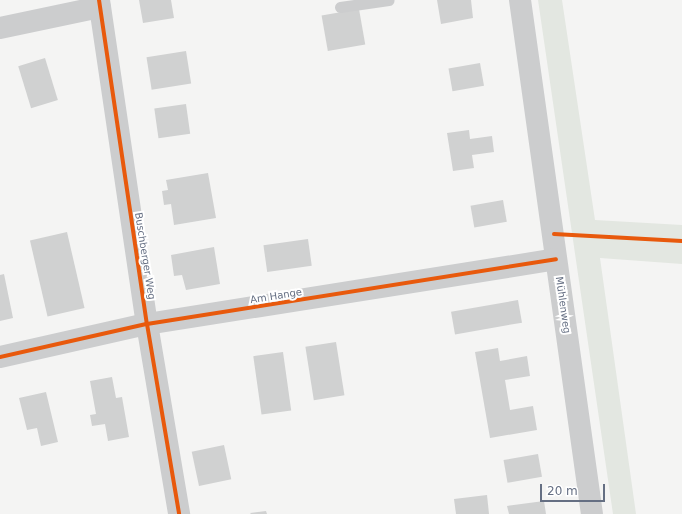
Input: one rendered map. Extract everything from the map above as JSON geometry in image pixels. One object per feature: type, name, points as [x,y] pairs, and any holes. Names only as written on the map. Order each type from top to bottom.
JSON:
[{"type":"street","name":"Mühlenweg","points":[[520,0],[592,514]]},
{"type":"street","points":[[0,28],[99,4]]},
{"type":"street","name":"Buschberger Weg","points":[[99,4],[147,324],[179,514]]},
{"type":"street","name":"Am Hange","points":[[0,357],[147,324],[556,259]]},
{"type":"lane","points":[[340,7],[389,0]]},
{"type":"shaded area","points":[[538,0],[562,0],[595,220],[682,225],[682,264],[600,258],[636,514],[613,514]]},
{"type":"building","points":[[139,0],[171,0],[174,18],[143,23]]},
{"type":"building","points":[[437,0],[471,0],[473,18],[441,24]]},
{"type":"building","points":[[359,9],[365,44],[328,51],[322,16]]},
{"type":"building","points":[[186,51],[191,84],[152,90],[146,57]]},
{"type":"building","points":[[45,58],[58,100],[31,108],[18,66]]},
{"type":"building","points":[[480,63],[484,86],[452,91],[448,69]]},
{"type":"building","points":[[186,104],[190,134],[158,138],[154,108]]},
{"type":"building","points":[[469,130],[470,139],[492,136],[494,152],[472,155],[474,168],[453,171],[447,133]]},
{"type":"building","points":[[208,173],[216,218],[174,225],[171,204],[164,205],[162,191],[168,190],[166,180]]},
{"type":"building","points":[[503,200],[507,222],[474,227],[471,206]]},
{"type":"building","points":[[67,232],[85,308],[48,317],[30,241]]},
{"type":"building","points":[[308,239],[312,266],[267,272],[263,245]]},
{"type":"building","points":[[214,247],[220,284],[186,290],[182,275],[174,276],[171,255]]},
{"type":"building","points":[[4,274],[13,318],[0,321],[0,275]]},
{"type":"building","points":[[518,300],[522,323],[455,334],[451,312]]},
{"type":"building","points":[[336,342],[344,395],[314,400],[305,347]]},
{"type":"building","points":[[498,348],[500,361],[527,356],[530,376],[505,380],[510,410],[533,406],[537,430],[490,438],[475,352]]},
{"type":"building","points":[[283,352],[291,410],[262,415],[253,356]]},
{"type":"building","points":[[112,377],[116,398],[122,397],[129,437],[108,441],[105,424],[92,426],[90,415],[96,414],[90,381]]},
{"type":"building","points":[[46,392],[58,442],[41,446],[37,428],[27,430],[19,398]]},
{"type":"building","points":[[224,445],[231,479],[199,486],[192,452]]},
{"type":"building","points":[[538,454],[542,477],[508,483],[504,460]]},
{"type":"building","points":[[487,495],[489,514],[456,514],[454,499]]},
{"type":"building","points":[[544,501],[546,514],[509,514],[507,506]]},
{"type":"building","points":[[266,511],[267,514],[250,513]]},
{"type":"cycle path","points":[[99,0],[147,324],[179,514]]},
{"type":"cycle path","points":[[554,234],[682,241]]},
{"type":"cycle path","points":[[0,357],[147,324],[556,259]]}]
